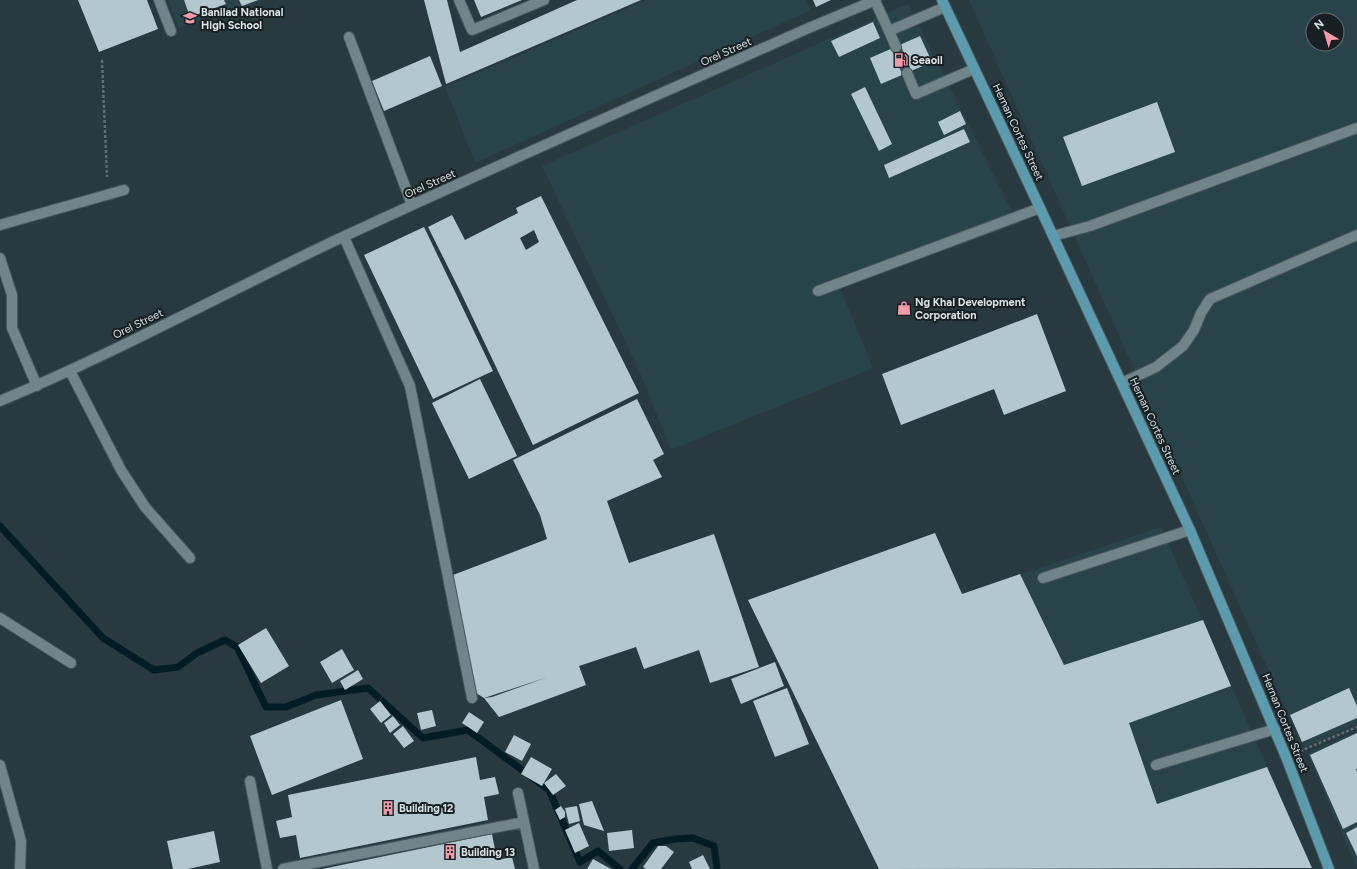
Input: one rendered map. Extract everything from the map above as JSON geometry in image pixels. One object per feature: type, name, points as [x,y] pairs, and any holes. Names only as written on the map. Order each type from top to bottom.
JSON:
[{"type":"main road","name":"Hernan Cortes Street","points":[[943,3],[1190,530],[1275,729],[1329,869]]},
{"type":"street","points":[[159,0],[171,31]]},
{"type":"street","points":[[459,0],[472,30],[544,0]]},
{"type":"street","points":[[875,0],[896,47]]},
{"type":"street","name":"Orel Street","points":[[0,401],[70,371],[412,205],[811,27],[875,0]]},
{"type":"street","points":[[889,31],[943,3]]},
{"type":"street","points":[[349,37],[412,205]]},
{"type":"street","points":[[907,73],[916,94],[974,69]]},
{"type":"street","points":[[1053,236],[1090,226],[1357,128]]},
{"type":"street","points":[[0,225],[124,190]]},
{"type":"street","points":[[818,291],[1040,208]]},
{"type":"street","points":[[1122,383],[1156,366],[1183,346],[1194,330],[1201,313],[1210,299],[1357,234]]},
{"type":"street","points":[[344,237],[410,386],[472,698]]},
{"type":"street","points":[[0,258],[12,295],[12,328],[37,386]]},
{"type":"street","points":[[70,371],[121,470],[145,507],[190,558]]},
{"type":"street","points":[[1043,578],[1190,530]]},
{"type":"street","points":[[0,618],[71,663]]},
{"type":"street","points":[[1156,765],[1275,729]]},
{"type":"street","points":[[0,765],[21,841],[20,869]]},
{"type":"street","points":[[250,781],[267,869]]},
{"type":"street","points":[[518,793],[534,869]]},
{"type":"street","points":[[284,869],[524,822]]},
{"type":"path","points":[[102,60],[108,194]]},
{"type":"path","points":[[1286,757],[1357,727]]},
{"type":"shaded area","name":"Banilad National High School","points":[[168,0],[263,0],[232,14],[230,9],[179,28]]},
{"type":"shaded area","points":[[646,0],[806,0],[811,10],[475,163],[445,87]]},
{"type":"shaded area","points":[[969,0],[1357,0],[1357,724],[1303,748]]},
{"type":"shaded area","points":[[908,4],[1018,224],[840,288],[873,368],[671,450],[641,375],[542,166]]},
{"type":"shaded area","points":[[1161,527],[1312,868],[879,869],[748,600],[935,533],[962,594]]},
{"type":"shaded area","points":[[1357,731],[1357,869],[1307,753]]},
{"type":"building","points":[[78,0],[147,0],[158,29],[99,52]]},
{"type":"building","points":[[184,0],[224,0],[226,4],[190,17]]},
{"type":"building","points":[[239,0],[258,0],[242,6]]},
{"type":"building","points":[[424,0],[447,0],[460,52],[577,0],[641,0],[446,84]]},
{"type":"building","points":[[474,0],[522,0],[481,17]]},
{"type":"building","points":[[813,0],[831,0],[816,7]]},
{"type":"building","points":[[873,22],[880,38],[839,57],[831,41]]},
{"type":"building","name":"Seaoil","points":[[920,36],[932,62],[881,84],[870,58]]},
{"type":"building","points":[[430,56],[442,86],[384,111],[372,81]]},
{"type":"building","points":[[865,87],[892,144],[879,151],[851,94]]},
{"type":"building","points":[[1157,102],[1175,152],[1082,186],[1063,137]]},
{"type":"building","points":[[960,111],[966,124],[944,135],[938,122]]},
{"type":"building","points":[[964,129],[970,142],[889,178],[884,165]]},
{"type":"building","points":[[541,196],[639,393],[533,445],[428,227],[452,215],[465,240],[518,213],[516,208]],"holes":[[[534,230],[539,242],[526,250],[520,238]]]},
{"type":"building","points":[[424,227],[493,371],[433,399],[364,255]]},
{"type":"building","points":[[1037,314],[1066,391],[1004,415],[994,389],[901,425],[882,374]]},
{"type":"building","points":[[480,379],[517,456],[469,479],[432,403]]},
{"type":"building","points":[[637,399],[664,454],[653,460],[662,477],[607,501],[629,563],[714,534],[759,667],[710,683],[699,650],[644,669],[636,647],[579,666],[586,685],[499,717],[484,698],[476,693],[453,575],[547,539],[540,515],[513,460]],"holes":[[[548,677],[492,697],[484,698]]]},
{"type":"building","points":[[935,533],[962,594],[1020,574],[1064,665],[1203,620],[1231,686],[1129,723],[1157,804],[1267,767],[1312,868],[879,869],[748,600]]},
{"type":"building","points":[[266,628],[289,666],[261,683],[238,645]]},
{"type":"building","points":[[342,649],[354,670],[332,683],[320,662]]},
{"type":"building","points":[[775,662],[784,686],[741,704],[731,679]]},
{"type":"building","points":[[358,670],[363,679],[345,690],[340,681]]},
{"type":"building","points":[[787,688],[809,744],[775,757],[753,701]]},
{"type":"building","points":[[1349,688],[1357,706],[1357,718],[1302,742],[1290,715]]},
{"type":"building","points":[[341,700],[363,759],[272,795],[250,736]]},
{"type":"building","points":[[380,701],[391,715],[381,723],[370,709]]},
{"type":"building","points":[[432,710],[436,726],[421,730],[417,713]]},
{"type":"building","points":[[469,712],[484,722],[477,733],[462,723]]},
{"type":"building","points":[[393,716],[400,725],[390,733],[384,723]]},
{"type":"building","points":[[403,726],[414,741],[404,748],[393,734]]},
{"type":"building","points":[[1357,733],[1357,822],[1343,829],[1310,755]]},
{"type":"building","points":[[514,735],[531,744],[522,761],[505,752]]},
{"type":"building","name":"Building 12","points":[[476,757],[480,780],[495,777],[499,794],[484,797],[488,820],[300,858],[296,835],[280,838],[276,821],[292,817],[288,795]]},
{"type":"building","points":[[531,757],[552,769],[542,786],[521,774]]},
{"type":"building","points":[[556,774],[566,786],[553,795],[544,783]]},
{"type":"building","points":[[592,801],[604,831],[584,825],[579,804]]},
{"type":"building","points":[[561,806],[565,812],[565,817],[560,820],[555,810]]},
{"type":"building","points":[[577,806],[580,821],[569,824],[565,808]]},
{"type":"building","points":[[579,823],[589,846],[575,853],[565,830]]},
{"type":"building","points":[[1357,827],[1357,856],[1346,833]]},
{"type":"building","points":[[632,830],[634,848],[609,851],[607,833]]},
{"type":"building","points":[[214,831],[220,862],[188,869],[173,869],[167,841]]},
{"type":"building","name":"Building 13","points":[[492,834],[497,860],[512,857],[515,869],[322,869]]},
{"type":"building","points":[[658,846],[666,846],[674,852],[661,869],[646,869],[643,867]]},
{"type":"building","points":[[703,855],[710,869],[692,869],[689,862]]},
{"type":"building","points":[[593,859],[611,869],[587,869]]},
{"type":"waterway","points":[[0,526],[103,638],[154,670],[178,667],[197,653],[225,640],[237,647],[266,707],[286,707],[316,695],[368,688],[423,738],[468,730],[549,790],[580,862],[598,851],[620,869]]},
{"type":"waterway","points":[[632,869],[653,843],[675,839],[693,838],[714,846],[717,869]]},
{"type":"tunnel","points":[[896,47],[907,73]]},
{"type":"place","name":"Banilad National High School","points":[[190,18]]},
{"type":"place","name":"Seaoil","points":[[901,60]]},
{"type":"place","name":"Ng Khai Development Corporation","points":[[904,308]]},
{"type":"place","name":"Building 12","points":[[388,808]]},
{"type":"place","name":"Building 13","points":[[450,852]]}]
